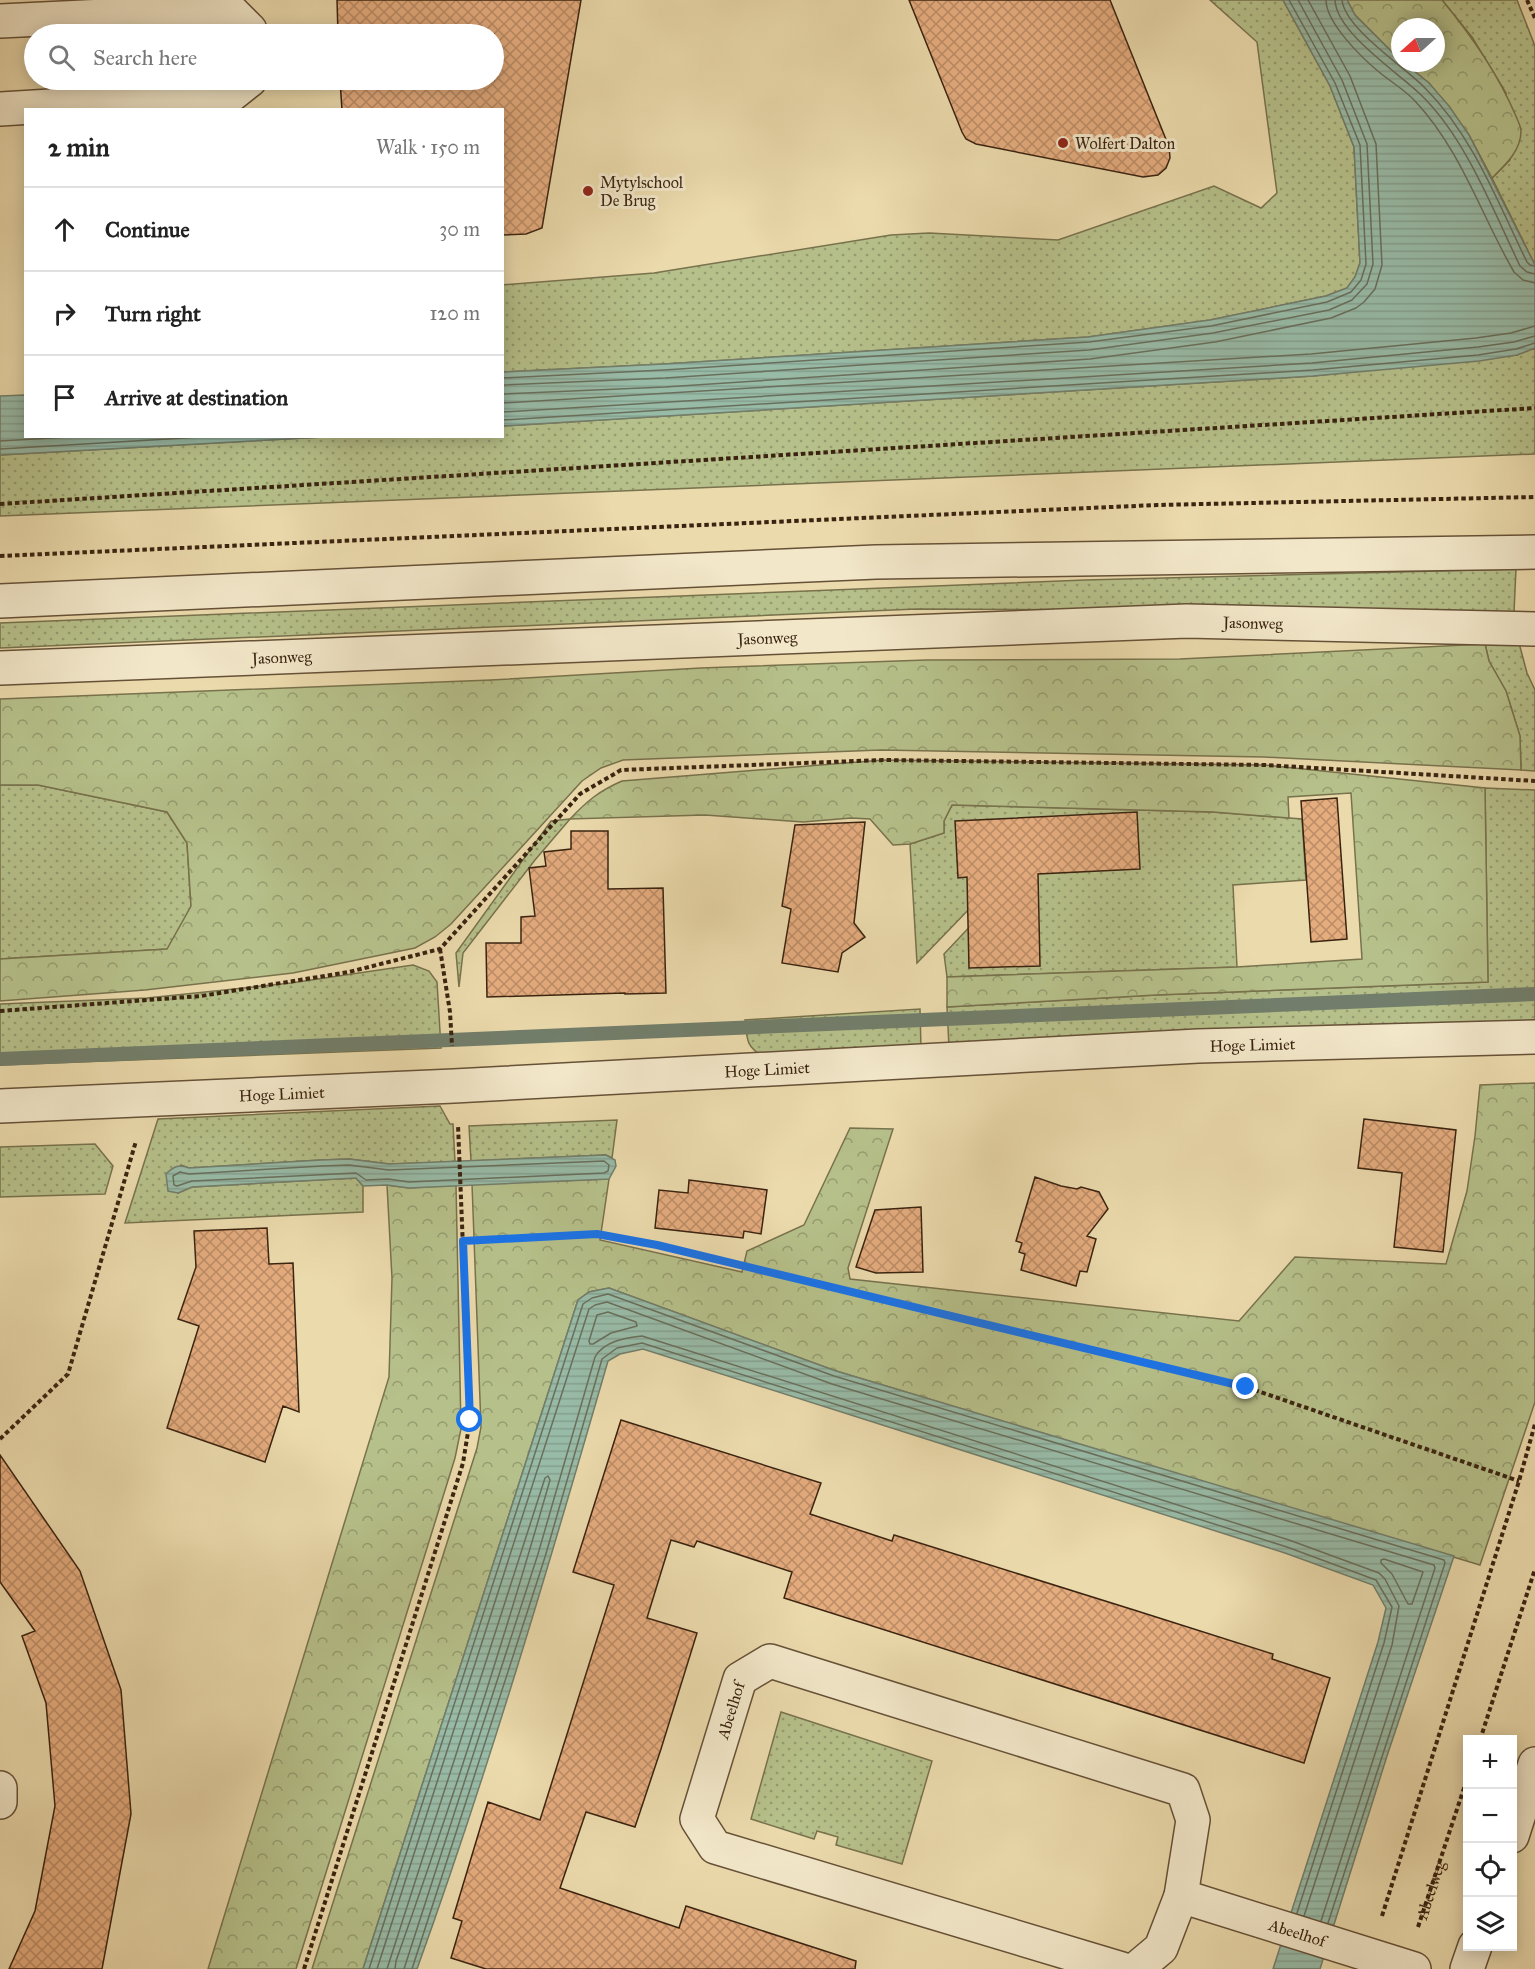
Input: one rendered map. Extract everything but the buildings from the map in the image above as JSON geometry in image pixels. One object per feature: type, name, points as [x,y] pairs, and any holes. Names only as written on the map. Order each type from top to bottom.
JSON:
[{"type":"street","points":[[0,21],[230,10],[244,24]]},
{"type":"street","points":[[0,109],[231,95],[237,90]]},
{"type":"street","points":[[0,601],[876,562],[1535,552]]},
{"type":"street","name":"Jasonweg","points":[[0,668],[1187,621],[1535,629]]},
{"type":"street","name":"Hoge Limiet","points":[[0,1106],[478,1085],[1198,1046],[1535,1037]]},
{"type":"street","name":"Abeelhof","points":[[1122,1969],[715,1847],[697,1819],[740,1679],[770,1661],[1183,1790],[1193,1820],[1181,1896],[1161,1948],[1136,1969]]},
{"type":"street","points":[[1517,1823],[1532,1784]]},
{"type":"street","points":[[0,1788],[0,1802]]},
{"type":"street","name":"Abeelhof","points":[[1181,1896],[1409,1968]]},
{"type":"street","points":[[1467,1969],[1474,1951]]},
{"type":"path","points":[[1527,0],[1535,18]]},
{"type":"path","points":[[0,504],[1535,408]]},
{"type":"path","points":[[0,1011],[201,996],[349,972],[440,949],[580,794],[621,770],[884,760],[1265,765],[1535,781]]},
{"type":"path","points":[[440,949],[450,1012],[453,1052]]},
{"type":"path","points":[[0,1439],[68,1374],[148,1100]]},
{"type":"path","points":[[304,1969],[463,1463],[470,1420],[458,1121]]},
{"type":"path","points":[[463,1241],[597,1234],[657,1245],[1246,1387],[1519,1481]]},
{"type":"path","points":[[1356,1951],[1519,1481],[1535,1424]]},
{"type":"path","points":[[1482,1735],[1535,1569]]},
{"type":"path","name":"Abeelweg","points":[[1409,1968],[1463,1789]]},
{"type":"green space","points":[[1210,0],[1283,0],[1330,86],[1354,147],[1360,263],[1355,277],[1347,288],[1326,296],[1210,320],[1088,337],[504,372],[504,285],[654,273],[891,235],[929,233],[1058,240],[1214,186],[1261,208],[1277,193],[1257,42]]},
{"type":"green space","points":[[1347,0],[1442,0],[1492,69],[1508,98],[1520,127],[1520,138],[1515,151],[1492,178],[1469,135],[1429,83],[1415,72],[1445,72],[1445,18],[1391,18],[1391,51],[1355,15]]},
{"type":"green space","points":[[1442,0],[1517,0],[1535,46],[1535,265],[1492,178],[1510,160],[1506,93],[1472,37]]},
{"type":"green space","points":[[1535,348],[1535,454],[0,516],[0,455],[305,438],[504,438],[504,426],[1313,376],[1517,355]]},
{"type":"green space","points":[[1516,569],[1514,612],[917,609],[0,648],[0,623],[1085,580]]},
{"type":"green space","points":[[1519,643],[1527,673],[1535,690],[1535,771],[1521,770],[1520,736],[1506,691],[1489,661],[1485,644]]},
{"type":"green space","points":[[1485,644],[1489,661],[1506,691],[1520,736],[1521,770],[1264,757],[881,750],[623,760],[601,768],[582,781],[451,924],[435,937],[415,948],[293,973],[145,990],[0,1001],[0,959],[167,949],[191,906],[187,843],[167,812],[38,785],[0,785],[0,699],[491,680],[701,668],[926,660],[1180,659]]},
{"type":"green space","points":[[883,760],[1265,765],[1485,788],[1488,982],[1156,995],[947,1007],[947,977],[1237,967],[1362,959],[1351,793],[1288,797],[1289,818],[1213,812],[952,805],[944,821],[944,833],[910,844],[893,845],[870,819],[851,818],[803,822],[705,815],[570,819],[594,797],[622,781]]},
{"type":"green space","points":[[0,785],[38,785],[167,812],[187,843],[191,907],[168,949],[0,959]]},
{"type":"green space","points":[[1485,788],[1535,790],[1535,1024],[949,1047],[947,1007],[1156,995],[1488,982]]},
{"type":"green space","points":[[952,805],[1213,812],[1302,819],[1306,880],[1233,885],[1237,967],[947,977],[944,954],[978,918],[974,904],[917,963],[910,844],[944,833],[944,821]]},
{"type":"green space","points":[[570,819],[463,953],[459,987],[456,953],[551,821]]},
{"type":"green space","points":[[413,965],[429,971],[437,982],[441,1048],[0,1065],[0,1004],[147,998],[291,983]]},
{"type":"green space","points":[[920,1009],[921,1048],[763,1056],[750,1046],[746,1032],[745,1020]]},
{"type":"green space","points":[[1535,1083],[1535,1402],[1480,1565],[836,1371],[609,1288],[589,1292],[578,1300],[363,1969],[312,1969],[477,1448],[481,1427],[472,1184],[609,1179],[600,1240],[742,1272],[747,1251],[804,1225],[850,1128],[893,1129],[848,1268],[850,1279],[1239,1321],[1295,1257],[1446,1264],[1467,1191],[1480,1085]]},
{"type":"green space","points":[[440,1106],[450,1124],[453,1124],[455,1162],[389,1164],[349,1159],[189,1168],[181,1165],[178,1193],[192,1187],[356,1178],[363,1186],[363,1212],[125,1223],[158,1119]]},
{"type":"green space","points":[[617,1120],[612,1158],[606,1155],[471,1161],[469,1126]]},
{"type":"green space","points":[[95,1144],[113,1166],[105,1194],[0,1197],[0,1147]]},
{"type":"green space","points":[[387,1185],[409,1188],[456,1185],[461,1429],[455,1458],[296,1969],[208,1969],[389,1377],[392,1278]]},
{"type":"green space","points":[[781,1712],[932,1761],[902,1864],[836,1845],[838,1837],[817,1831],[814,1839],[751,1819]]},
{"type":"water","points":[[1283,0],[1347,0],[1355,15],[1391,51],[1391,72],[1415,72],[1429,83],[1449,106],[1469,135],[1535,265],[1535,348],[1517,355],[1479,361],[1313,376],[504,426],[504,372],[1088,337],[1210,320],[1326,296],[1347,288],[1355,277],[1360,263],[1354,147],[1330,86]]},
{"type":"water","points":[[24,395],[24,438],[305,438],[0,455],[0,396]]},
{"type":"water","points":[[606,1155],[615,1160],[616,1166],[609,1179],[409,1188],[387,1185],[363,1186],[356,1178],[192,1187],[178,1193],[168,1191],[166,1174],[179,1166],[189,1168],[349,1159],[389,1164]]},
{"type":"water","points":[[609,1288],[836,1371],[1454,1556],[1387,1756],[1320,1969],[1273,1969],[1378,1642],[1386,1608],[1373,1585],[1285,1553],[643,1349],[620,1354],[608,1361],[494,1743],[417,1969],[363,1969],[578,1300],[589,1292]]},
{"type":"waterway","points":[[0,1059],[1535,994]]},
{"type":"place","name":"Wolfert Dalton","points":[[1063,143]]},
{"type":"place","name":"Mytylschool De Brug","points":[[588,191]]},
{"type":"route","points":[[470,1420],[463,1241],[520,1237],[597,1234],[657,1245],[1246,1387]]}]
